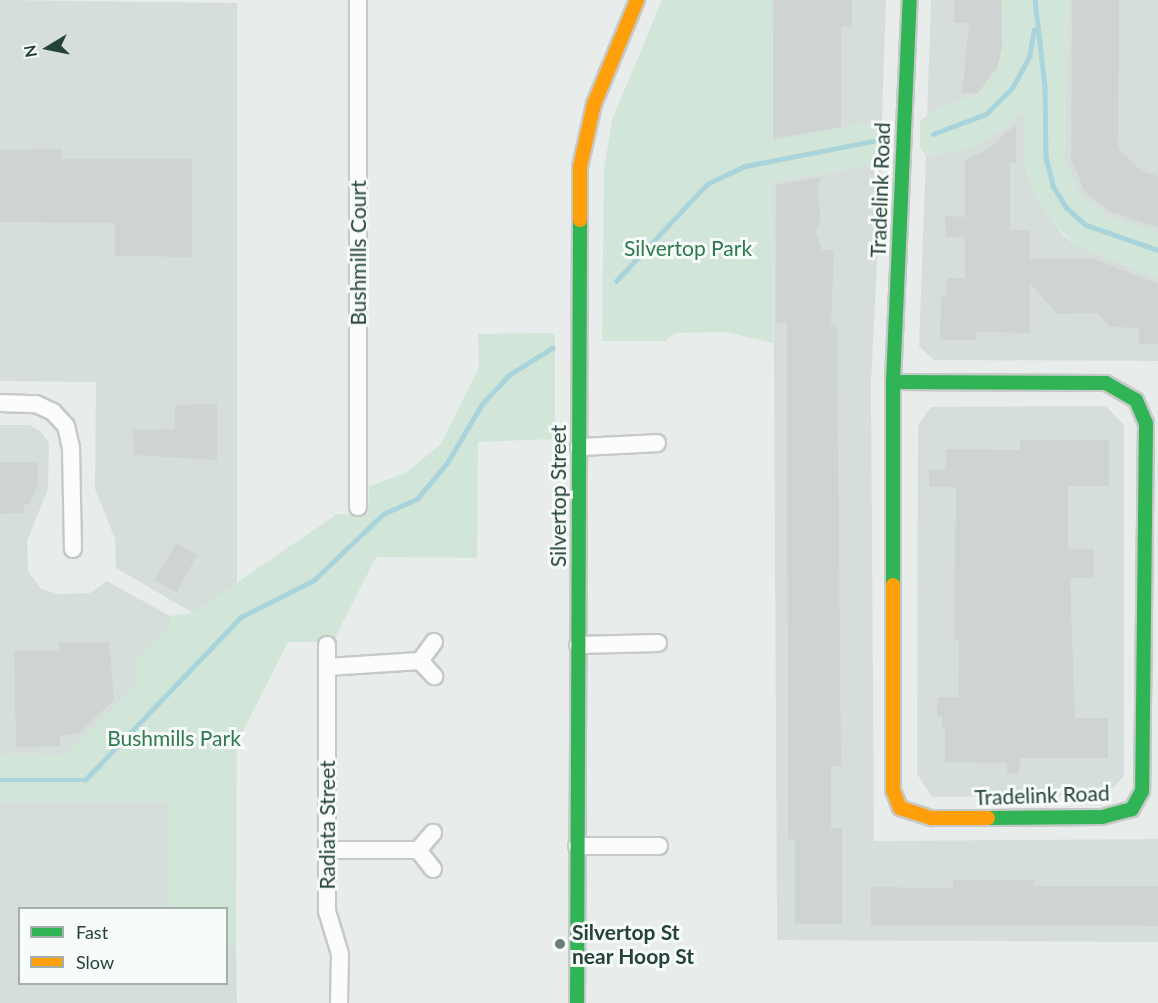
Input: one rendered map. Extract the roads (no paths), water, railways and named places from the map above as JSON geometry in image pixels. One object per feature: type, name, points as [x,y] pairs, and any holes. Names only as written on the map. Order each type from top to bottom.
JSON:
[{"type":"street","name":"Bushmills Court","points":[[358,0],[358,507]]},
{"type":"street","name":"Silvertop Street","points":[[577,1003],[580,167],[594,104],[637,0]]},
{"type":"street","name":"Tradelink Road","points":[[893,382],[1106,383],[1136,400],[1146,423],[1143,738],[1142,791],[1132,809],[1102,817],[931,818],[900,808],[893,790],[893,382],[909,0]]},
{"type":"street","points":[[0,404],[36,404],[53,412],[66,426],[71,447],[73,549]]},
{"type":"street","points":[[579,447],[657,443]]},
{"type":"street","points":[[327,667],[420,661],[434,642]]},
{"type":"street","points":[[578,645],[658,643]]},
{"type":"street","name":"Radiata Street","points":[[327,645],[327,911],[340,954],[339,1003]]},
{"type":"street","points":[[420,661],[434,676]]},
{"type":"street","points":[[327,850],[418,850],[433,833]]},
{"type":"street","points":[[577,846],[659,846]]},
{"type":"street","points":[[418,850],[433,869]]},
{"type":"waterway","points":[[1035,0],[1045,87],[1046,157],[1053,186],[1067,208],[1086,225],[1158,250]]},
{"type":"waterway","points":[[933,134],[986,114],[1012,88],[1029,57],[1034,30]]},
{"type":"waterway","points":[[616,281],[707,184],[745,166],[874,141]]},
{"type":"waterway","points":[[0,780],[85,780],[241,617],[314,580],[383,514],[417,499],[447,463],[482,404],[509,375],[552,348]]},
{"type":"place","name":"Silvertop St near Hoop St","points":[[560,944]]},
{"type":"park label","name":"Silvertop Park","points":[[688,248]]},
{"type":"park label","name":"Bushmills Park","points":[[174,738]]}]
